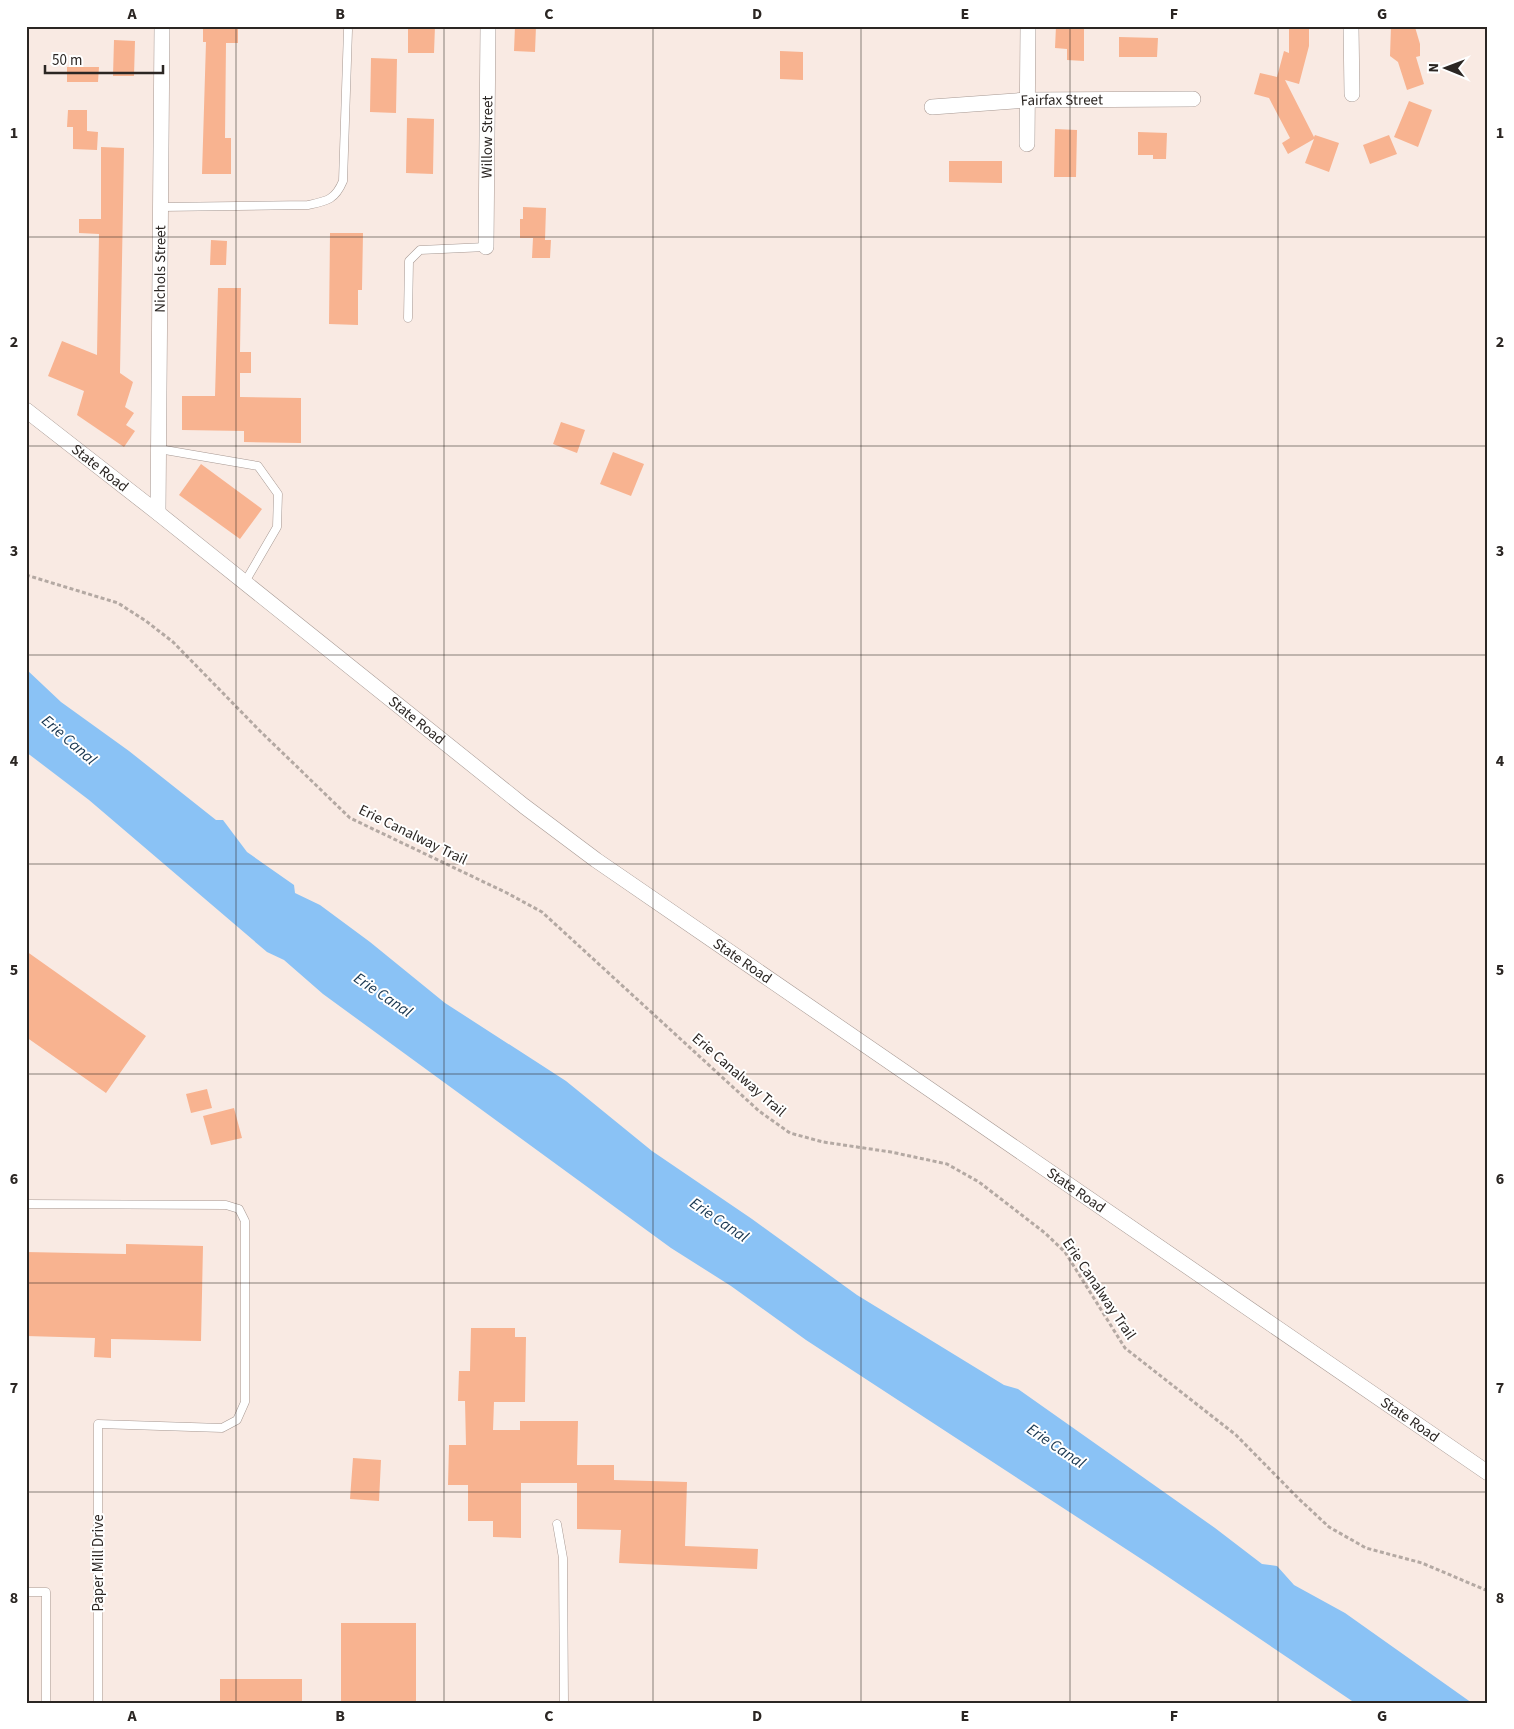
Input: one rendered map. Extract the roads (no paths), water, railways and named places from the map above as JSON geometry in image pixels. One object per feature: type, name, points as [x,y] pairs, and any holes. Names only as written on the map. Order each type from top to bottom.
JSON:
[{"type":"street","name":"Nichols Street","points":[[158,513],[162,26]]},
{"type":"street","name":"Willow Street","points":[[486,247],[488,26]]},
{"type":"street","points":[[1027,144],[1028,26]]},
{"type":"street","points":[[1351,26],[1352,94]]},
{"type":"street","name":"Fairfax Street","points":[[932,107],[1027,100],[1193,99]]},
{"type":"street","name":"State Road","points":[[26,410],[158,513],[524,806],[596,860],[1488,1473]]},
{"type":"lane","points":[[161,207],[308,205],[323,202],[337,193],[343,181],[348,30]]},
{"type":"lane","points":[[408,318],[409,261],[420,250],[486,247]]},
{"type":"lane","points":[[159,449],[258,466],[278,494],[276,527],[244,582]]},
{"type":"lane","name":"Paper Mill Drive","points":[[26,1204],[226,1205],[239,1208],[245,1221],[245,1402],[237,1420],[222,1428],[98,1424],[98,1703]]},
{"type":"lane","points":[[557,1524],[563,1558],[564,1703]]},
{"type":"lane","points":[[26,1592],[46,1592],[46,1703]]},
{"type":"water","name":"Erie Canal","points":[[26,669],[61,702],[129,751],[216,820],[223,820],[247,852],[294,885],[295,893],[320,905],[370,942],[445,1003],[566,1081],[652,1151],[752,1219],[857,1295],[1004,1385],[1018,1389],[1215,1528],[1262,1564],[1277,1566],[1294,1585],[1345,1613],[1472,1703],[1355,1703],[1152,1566],[806,1340],[731,1286],[671,1248],[323,994],[284,960],[267,952],[89,800],[26,752]]}]
